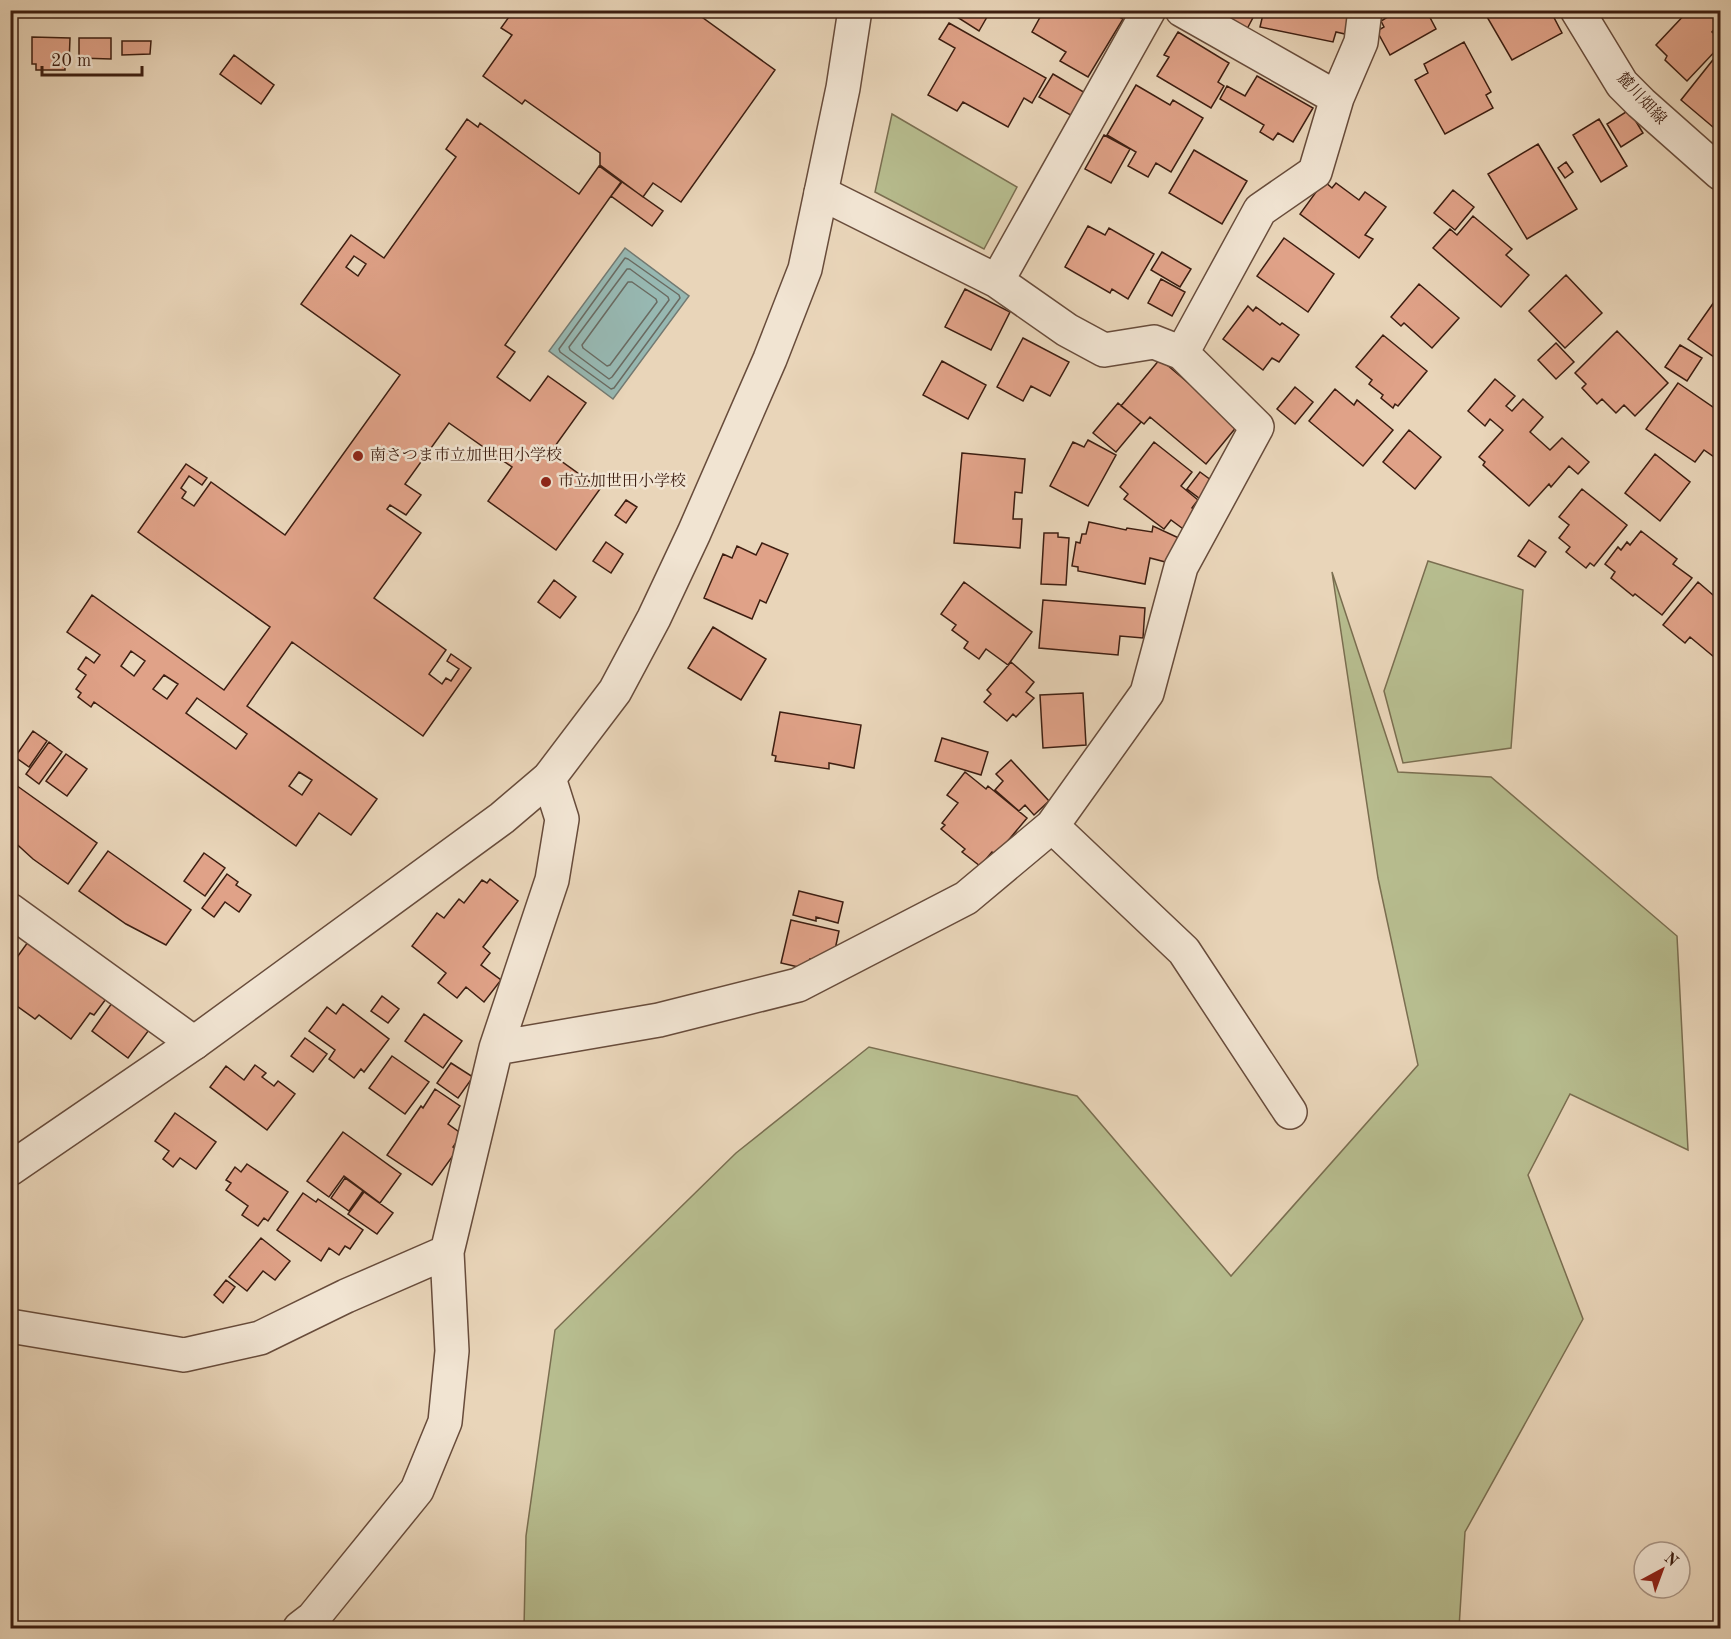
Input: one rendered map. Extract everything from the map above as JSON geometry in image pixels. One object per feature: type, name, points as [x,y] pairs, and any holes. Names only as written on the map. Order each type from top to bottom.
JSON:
[{"type":"street","points":[[10,1169],[195,1043],[492,825],[549,778],[615,691],[654,618],[689,544],[770,359],[805,269],[843,88],[855,10]]},
{"type":"street","points":[[997,281],[1149,10]]},
{"type":"street","points":[[1182,10],[1337,98]]},
{"type":"street","points":[[1182,353],[1260,210],[1315,172],[1337,98],[1362,42],[1365,10]]},
{"type":"street","name":"麓川畑線","points":[[1577,10],[1622,84],[1720,173]]},
{"type":"street","points":[[496,1048],[659,1020],[798,985],[966,897],[1052,825],[1147,693],[1181,567],[1257,427],[1182,353],[1154,342],[1104,350],[1067,330],[997,281],[821,193]]},
{"type":"street","points":[[300,1629],[313,1618],[417,1490],[445,1422],[452,1351],[447,1252],[496,1048],[552,880],[562,819],[549,778]]},
{"type":"street","points":[[1052,825],[1184,951],[1290,1112]]},
{"type":"street","points":[[10,909],[195,1043]]},
{"type":"street","points":[[10,1326],[184,1355],[260,1338],[346,1296],[447,1252]]},
{"type":"green space","points":[[892,114],[1017,187],[984,249],[875,192]]},
{"type":"green space","points":[[1428,561],[1523,590],[1511,748],[1403,763],[1384,691]]},
{"type":"green space","points":[[1332,572],[1398,772],[1491,777],[1677,936],[1688,1150],[1570,1094],[1528,1175],[1583,1319],[1465,1532],[1459,1628],[524,1628],[526,1536],[555,1330],[736,1153],[869,1047],[1077,1096],[1231,1276],[1418,1065],[1378,878]]},
{"type":"water","points":[[625,248],[689,296],[613,399],[549,351]]},
{"type":"building","points":[[514,10],[692,10],[775,70],[681,202],[653,183],[643,197],[600,165],[600,153],[525,100],[522,104],[483,76],[512,35],[501,28]]},
{"type":"building","points":[[961,10],[991,10],[979,31],[957,17]]},
{"type":"building","points":[[1044,10],[1117,10],[1115,15],[1123,19],[1088,77],[1060,61],[1066,52],[1032,32]]},
{"type":"building","points":[[1214,10],[1257,10],[1247,29]]},
{"type":"building","points":[[1264,10],[1350,10],[1345,34],[1336,32],[1333,42],[1260,27]]},
{"type":"building","points":[[1399,10],[1426,10],[1436,29],[1390,55],[1377,31],[1384,27],[1381,21]]},
{"type":"building","points":[[1483,10],[1550,10],[1562,33],[1512,60]]},
{"type":"building","points":[[1689,10],[1692,12],[1694,10],[1720,10],[1720,23],[1712,32],[1720,39],[1720,46],[1687,81],[1665,60],[1667,56],[1656,45]]},
{"type":"building","points":[[949,23],[1046,78],[1032,103],[1024,98],[1008,127],[963,102],[957,111],[928,95],[955,48],[939,39]]},
{"type":"building","points":[[1178,32],[1229,63],[1218,82],[1224,86],[1211,108],[1157,76],[1169,57],[1164,55]]},
{"type":"building","points":[[32,37],[70,38],[69,64],[65,64],[65,70],[36,70],[36,64],[32,64]]},
{"type":"building","points":[[79,38],[111,38],[111,59],[79,58]]},
{"type":"building","points":[[122,41],[151,41],[150,54],[122,55]]},
{"type":"building","points":[[1464,42],[1491,92],[1486,95],[1493,108],[1445,134],[1415,80],[1428,73],[1424,64]]},
{"type":"building","points":[[1720,51],[1720,133],[1681,100]]},
{"type":"building","points":[[234,55],[274,85],[261,104],[220,74]]},
{"type":"building","points":[[1053,74],[1087,94],[1074,117],[1039,97]]},
{"type":"building","points":[[1257,76],[1313,108],[1293,142],[1278,133],[1273,140],[1260,132],[1264,125],[1220,99],[1227,86],[1245,96]]},
{"type":"building","points":[[1136,85],[1170,105],[1173,100],[1203,118],[1171,172],[1156,163],[1148,177],[1128,166],[1136,152],[1107,135]]},
{"type":"building","points":[[1629,110],[1643,133],[1621,147],[1607,124]]},
{"type":"building","name":"市立加世田小学校","points":[[467,119],[478,127],[480,123],[579,194],[599,166],[621,182],[505,345],[515,352],[497,377],[530,401],[548,376],[586,403],[550,453],[600,489],[556,550],[488,501],[512,467],[449,423],[405,484],[421,495],[406,515],[390,505],[387,509],[421,533],[374,598],[446,650],[429,674],[442,684],[446,678],[451,681],[459,669],[447,661],[451,654],[471,668],[423,736],[292,642],[247,706],[377,799],[351,835],[319,813],[296,846],[94,702],[91,707],[78,697],[81,693],[76,689],[86,675],[78,669],[86,657],[94,663],[100,655],[67,632],[92,595],[224,690],[270,627],[138,532],[186,464],[207,478],[202,485],[189,476],[181,488],[186,492],[182,498],[194,506],[211,482],[285,535],[400,375],[301,304],[351,235],[384,258],[456,157],[446,149]],"holes":[[[354,256],[366,264],[358,276],[346,267]],[[131,651],[145,661],[134,676],[121,666]],[[164,675],[178,684],[167,699],[153,689]],[[197,698],[247,734],[236,749],[186,713]],[[299,772],[312,780],[302,795],[289,786]]]},
{"type":"building","points":[[1599,119],[1627,166],[1601,182],[1573,135]]},
{"type":"building","points":[[1104,135],[1130,149],[1111,183],[1085,169]]},
{"type":"building","points":[[1538,144],[1577,209],[1527,239],[1488,174]]},
{"type":"building","points":[[1194,150],[1247,181],[1222,224],[1169,193]]},
{"type":"building","points":[[1566,162],[1573,172],[1565,178],[1558,168]]},
{"type":"building","points":[[1324,181],[1332,188],[1336,183],[1359,200],[1365,192],[1386,207],[1365,235],[1373,239],[1359,258],[1300,214]]},
{"type":"building","points":[[622,182],[663,211],[652,226],[611,196]]},
{"type":"building","points":[[1453,190],[1474,207],[1455,230],[1434,213]]},
{"type":"building","points":[[1473,216],[1512,249],[1506,255],[1529,275],[1501,307],[1433,248],[1450,229],[1457,235]]},
{"type":"building","points":[[1088,226],[1105,235],[1109,228],[1154,254],[1128,299],[1112,289],[1110,293],[1065,267]]},
{"type":"building","points":[[1284,238],[1334,274],[1308,312],[1257,276]]},
{"type":"building","points":[[1162,252],[1191,269],[1180,287],[1151,270]]},
{"type":"building","points":[[1566,275],[1602,313],[1565,348],[1529,311]]},
{"type":"building","points":[[1161,279],[1185,292],[1172,316],[1148,303]]},
{"type":"building","points":[[1419,284],[1459,318],[1432,348],[1404,323],[1401,326],[1391,317]]},
{"type":"building","points":[[965,289],[1010,312],[991,350],[945,327]]},
{"type":"building","points":[[1720,296],[1720,361],[1688,339]]},
{"type":"building","points":[[1248,306],[1253,311],[1256,307],[1280,325],[1282,323],[1299,335],[1279,362],[1272,358],[1263,370],[1223,339]]},
{"type":"building","points":[[1617,331],[1668,383],[1635,416],[1624,405],[1616,413],[1602,399],[1597,404],[1582,388],[1586,384],[1575,373]]},
{"type":"building","points":[[1383,335],[1427,371],[1398,406],[1395,404],[1393,408],[1381,398],[1383,395],[1369,384],[1372,380],[1356,367]]},
{"type":"building","points":[[1023,338],[1069,362],[1050,396],[1031,386],[1023,401],[997,387]]},
{"type":"building","points":[[1556,343],[1574,362],[1556,379],[1538,360]]},
{"type":"building","points":[[1680,345],[1702,358],[1687,381],[1665,367]]},
{"type":"building","points":[[1160,359],[1238,425],[1206,464],[1150,417],[1144,424],[1121,406]]},
{"type":"building","points":[[942,361],[986,385],[968,419],[923,395]]},
{"type":"building","points":[[1495,379],[1515,396],[1506,406],[1512,411],[1523,399],[1543,417],[1530,432],[1550,450],[1562,438],[1589,462],[1578,474],[1569,466],[1551,487],[1549,484],[1529,506],[1483,465],[1485,462],[1479,457],[1503,430],[1490,419],[1485,426],[1468,411]]},
{"type":"building","points":[[1678,383],[1720,412],[1720,461],[1704,450],[1695,462],[1646,429]]},
{"type":"building","points":[[1295,387],[1313,402],[1295,424],[1277,409]]},
{"type":"building","points":[[1335,389],[1354,405],[1357,400],[1393,430],[1363,466],[1309,421]]},
{"type":"building","points":[[1118,403],[1141,422],[1116,452],[1093,433]]},
{"type":"building","points":[[1409,430],[1441,457],[1415,489],[1383,462]]},
{"type":"building","points":[[1088,440],[1116,455],[1088,506],[1050,486],[1073,442],[1084,447]]},
{"type":"building","points":[[1154,442],[1192,472],[1181,486],[1198,500],[1192,508],[1199,514],[1186,531],[1171,520],[1164,529],[1124,499],[1128,494],[1120,487]]},
{"type":"building","points":[[962,453],[1025,459],[1022,493],[1015,492],[1013,519],[1022,519],[1020,548],[954,543]]},
{"type":"building","points":[[1655,454],[1690,482],[1660,521],[1625,493]]},
{"type":"building","points":[[1200,472],[1219,486],[1203,508],[1197,503],[1200,499],[1187,489]]},
{"type":"building","points":[[1582,489],[1627,525],[1594,566],[1590,563],[1586,568],[1566,552],[1570,547],[1559,538],[1569,525],[1559,517]]},
{"type":"building","points":[[626,500],[637,507],[626,523],[615,515]]},
{"type":"building","points":[[1089,522],[1126,530],[1127,528],[1152,532],[1153,526],[1183,540],[1177,565],[1150,558],[1145,584],[1078,571],[1078,567],[1072,566],[1076,542],[1080,543],[1082,534],[1086,534]]},
{"type":"building","points":[[1641,531],[1677,559],[1673,564],[1692,578],[1662,615],[1611,578],[1615,572],[1605,564],[1618,547],[1621,550],[1627,542],[1630,545]]},
{"type":"building","points":[[1044,533],[1058,533],[1058,537],[1069,538],[1066,585],[1041,584]]},
{"type":"building","points":[[1529,540],[1546,552],[1535,567],[1518,556]]},
{"type":"building","points":[[606,542],[623,554],[611,573],[593,561]]},
{"type":"building","points":[[762,543],[788,554],[766,603],[760,600],[752,619],[704,598],[723,554],[732,558],[737,546],[756,555]]},
{"type":"building","points":[[554,580],[576,597],[560,618],[538,602]]},
{"type":"building","points":[[964,582],[1032,632],[1008,665],[986,649],[979,659],[964,648],[968,642],[952,630],[956,625],[941,614]]},
{"type":"building","points":[[1698,582],[1720,601],[1720,662],[1690,637],[1685,643],[1663,625]]},
{"type":"building","points":[[1043,600],[1145,608],[1143,638],[1120,636],[1118,655],[1039,648]]},
{"type":"building","points":[[713,627],[766,659],[741,700],[688,668]]},
{"type":"building","points":[[1011,662],[1034,682],[1026,692],[1034,698],[1016,717],[1013,714],[1007,721],[984,702],[991,694],[987,690]]},
{"type":"building","points":[[1083,693],[1086,745],[1043,748],[1040,695]]},
{"type":"building","points":[[780,712],[861,725],[854,768],[829,763],[829,769],[775,761],[776,756],[772,755]]},
{"type":"building","points":[[33,731],[47,741],[29,767],[15,757]]},
{"type":"building","points":[[942,738],[988,752],[981,775],[935,761]]},
{"type":"building","points":[[49,742],[62,752],[39,784],[26,774]]},
{"type":"building","points":[[66,754],[87,769],[67,796],[46,781]]},
{"type":"building","points":[[1011,760],[1049,801],[1034,815],[1025,805],[1019,811],[995,790],[1003,781],[996,774]]},
{"type":"building","points":[[965,772],[986,789],[988,786],[1027,818],[996,855],[992,852],[980,866],[962,852],[965,849],[941,829],[945,825],[942,823],[958,803],[947,795]]},
{"type":"building","points":[[13,783],[97,843],[68,884],[33,859],[10,838],[10,787]]},
{"type":"building","points":[[108,851],[191,910],[166,945],[126,924],[79,891]]},
{"type":"building","points":[[204,853],[225,868],[205,896],[184,881]]},
{"type":"building","points":[[227,874],[238,882],[236,885],[251,895],[239,912],[225,902],[214,917],[202,908]]},
{"type":"building","points":[[490,879],[518,901],[483,947],[490,953],[481,965],[501,980],[484,1002],[466,987],[457,998],[438,983],[446,973],[412,946],[437,913],[444,918],[459,899],[464,903],[482,880],[487,883]]},
{"type":"building","points":[[799,891],[843,902],[838,923],[816,917],[816,921],[793,915]]},
{"type":"building","points":[[791,920],[839,931],[833,959],[828,963],[810,959],[807,969],[781,963]]},
{"type":"building","points":[[28,942],[106,999],[94,1015],[90,1013],[71,1039],[39,1015],[35,1019],[10,1001],[10,967]]},
{"type":"building","points":[[382,996],[399,1009],[388,1023],[371,1011]]},
{"type":"building","points":[[112,1003],[149,1030],[128,1058],[92,1031]]},
{"type":"building","points":[[343,1004],[389,1039],[364,1072],[361,1069],[354,1078],[329,1059],[335,1050],[309,1031],[327,1007],[336,1014]]},
{"type":"building","points":[[424,1014],[462,1041],[443,1068],[405,1041]]},
{"type":"building","points":[[305,1038],[327,1054],[313,1072],[291,1056]]},
{"type":"building","points":[[392,1056],[429,1082],[405,1114],[369,1088]]},
{"type":"building","points":[[451,1063],[473,1077],[458,1098],[437,1083]]},
{"type":"building","points":[[255,1065],[266,1073],[262,1077],[274,1086],[278,1081],[295,1094],[267,1130],[210,1087],[226,1066],[244,1080]]},
{"type":"building","points":[[435,1089],[460,1106],[448,1124],[462,1134],[453,1147],[457,1150],[432,1185],[387,1155]]},
{"type":"building","points":[[175,1113],[216,1142],[196,1169],[180,1158],[173,1167],[163,1159],[169,1151],[155,1141]]},
{"type":"building","points":[[343,1132],[401,1174],[380,1203],[344,1176],[329,1197],[307,1181]]},
{"type":"building","points":[[247,1164],[288,1192],[268,1221],[264,1218],[258,1226],[242,1215],[248,1206],[226,1190],[231,1183],[226,1180],[235,1167],[241,1172]]},
{"type":"building","points":[[345,1178],[363,1191],[349,1211],[331,1198]]},
{"type":"building","points":[[364,1192],[393,1213],[377,1234],[348,1214]]},
{"type":"building","points":[[303,1193],[316,1202],[318,1199],[363,1230],[350,1249],[345,1246],[339,1255],[329,1248],[321,1261],[277,1230]]},
{"type":"building","points":[[261,1238],[290,1261],[275,1280],[263,1271],[247,1291],[229,1277]]},
{"type":"building","points":[[226,1280],[235,1287],[223,1303],[214,1295]]},
{"type":"place","name":"南さつま市立加世田小学校","points":[[358,456]]},
{"type":"place","name":"市立加世田小学校","points":[[546,482]]}]
